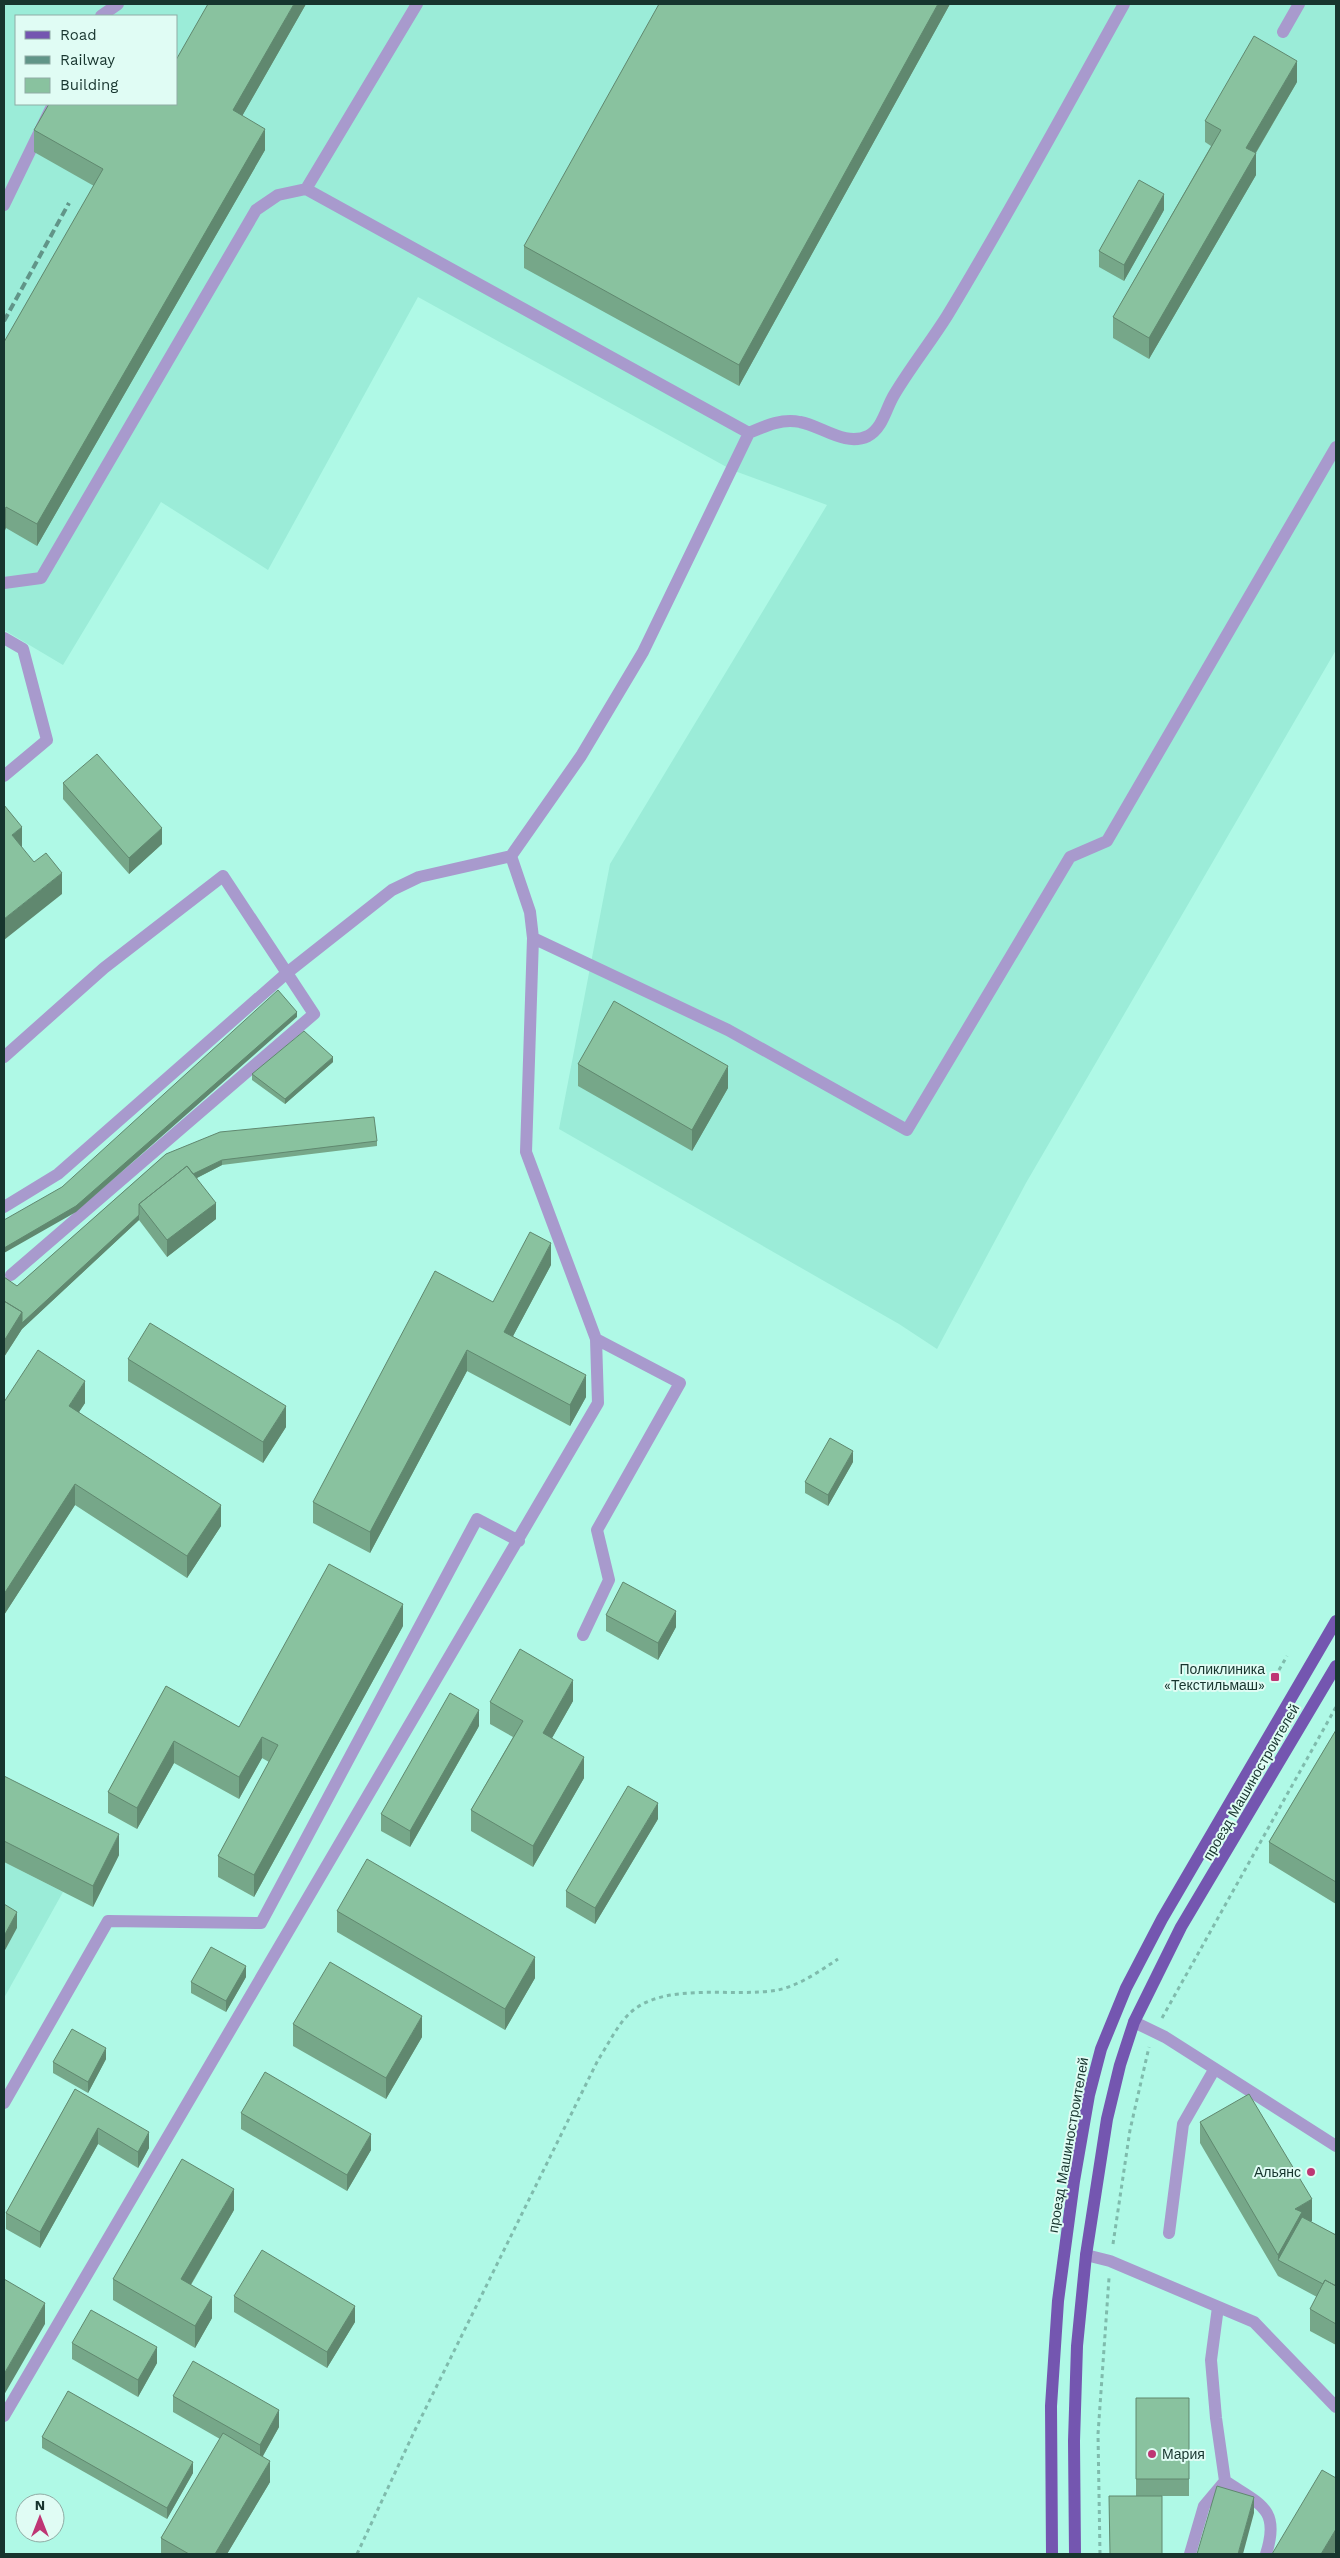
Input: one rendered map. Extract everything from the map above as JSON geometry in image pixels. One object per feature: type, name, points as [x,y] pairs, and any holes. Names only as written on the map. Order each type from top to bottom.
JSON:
[{"type":"main road","name":"проезд Машиностроителей","points":[[1052,2554],[1051,2406],[1058,2301],[1076,2172],[1090,2095],[1101,2049],[1126,1988],[1162,1919],[1336,1621]]},
{"type":"main road","name":"проезд Машиностроителей","points":[[1075,2554],[1074,2441],[1077,2346],[1086,2255],[1107,2119],[1120,2064],[1134,2022],[1181,1928],[1336,1666]]},
{"type":"lane","points":[[102,15],[118,4]]},
{"type":"lane","points":[[306,189],[417,4]]},
{"type":"lane","points":[[4,1207],[58,1174],[288,972],[392,890],[419,877],[511,856],[581,756],[644,652],[749,433],[769,424],[789,421],[801,422],[845,438],[857,440],[869,435],[878,428],[893,396],[951,309],[1124,4]]},
{"type":"lane","points":[[1283,32],[1299,4]]},
{"type":"lane","points":[[4,205],[52,105]]},
{"type":"lane","points":[[4,583],[41,578],[256,210],[278,194],[306,189],[749,433]]},
{"type":"lane","points":[[533,938],[728,1030],[907,1130],[1070,856],[1107,841],[1336,447]]},
{"type":"lane","points":[[4,638],[23,648],[47,740],[4,776]]},
{"type":"lane","points":[[4,2416],[519,1541],[598,1403],[596,1339],[526,1152],[533,938],[530,912],[511,856]]},
{"type":"lane","points":[[4,1057],[104,968],[223,876],[314,1014],[11,1276]]},
{"type":"lane","points":[[583,1634],[609,1580],[598,1530],[680,1383],[596,1339]]},
{"type":"lane","points":[[4,2103],[108,1921],[261,1923],[477,1518],[519,1541]]},
{"type":"lane","points":[[1134,2022],[1164,2037],[1336,2146]]},
{"type":"lane","points":[[1169,2233],[1182,2124],[1214,2070]]},
{"type":"lane","points":[[1086,2255],[1110,2261],[1254,2322],[1336,2407]]},
{"type":"lane","points":[[1218,2307],[1211,2360],[1216,2418],[1225,2480],[1261,2505],[1272,2520],[1272,2537],[1266,2554]]},
{"type":"lane","points":[[1190,2554],[1204,2506],[1225,2480]]},
{"type":"path","points":[[1275,1677],[1287,1656]]},
{"type":"path","points":[[357,2554],[415,2430],[598,2060],[629,2014],[644,2002],[667,1996],[778,1990],[809,1978],[838,1959]]},
{"type":"shaded area","points":[[4,4],[1336,4],[1336,650],[1026,1183],[937,1349],[899,1324],[559,1129],[610,864],[827,505],[732,470],[418,297],[268,570],[161,502],[63,665],[4,630]]},
{"type":"shaded area","points":[[4,1862],[63,1892],[4,1998]]},
{"type":"building","points":[[208,4],[294,4],[233,110],[265,129],[37,524],[6,507],[4,511],[4,342],[103,169],[34,130],[48,105],[178,105],[178,56]]},
{"type":"building","points":[[659,4],[938,4],[739,365],[524,246]]},
{"type":"building","points":[[1254,36],[1297,61],[1246,148],[1256,153],[1149,338],[1113,317],[1221,130],[1205,121]]},
{"type":"building","points":[[1139,180],[1164,194],[1124,265],[1099,251]]},
{"type":"building","points":[[97,754],[162,828],[129,858],[63,783]]},
{"type":"building","points":[[4,805],[22,827],[12,835],[34,862],[46,853],[62,873],[4,919]]},
{"type":"building","points":[[278,990],[297,1012],[76,1206],[4,1248],[4,1220],[62,1187]]},
{"type":"building","points":[[614,1001],[728,1066],[692,1130],[578,1064]]},
{"type":"building","points":[[304,1031],[333,1057],[285,1099],[252,1074]]},
{"type":"building","points":[[374,1117],[377,1141],[222,1160],[193,1174],[187,1166],[139,1204],[139,1215],[22,1323],[22,1312],[4,1301],[4,1277],[17,1286],[166,1154],[220,1132]]},
{"type":"building","points":[[187,1166],[216,1203],[167,1240],[139,1204]]},
{"type":"building","points":[[530,1232],[551,1243],[504,1332],[586,1375],[570,1405],[467,1350],[370,1532],[313,1502],[435,1271],[493,1302]]},
{"type":"building","points":[[4,1301],[22,1312],[4,1341]]},
{"type":"building","points":[[150,1323],[286,1406],[263,1442],[128,1359]]},
{"type":"building","points":[[38,1350],[85,1381],[69,1406],[221,1505],[187,1556],[75,1484],[4,1594],[4,1402]]},
{"type":"building","points":[[830,1438],[853,1451],[828,1495],[805,1482]]},
{"type":"building","points":[[329,1564],[403,1604],[254,1875],[218,1856],[278,1745],[262,1737],[239,1777],[174,1741],[137,1808],[108,1792],[166,1686],[239,1727]]},
{"type":"building","points":[[623,1582],[676,1611],[658,1643],[606,1615]]},
{"type":"building","points":[[520,1649],[573,1680],[543,1733],[584,1757],[533,1846],[471,1810],[523,1721],[490,1702]]},
{"type":"building","points":[[450,1693],[479,1710],[410,1831],[381,1814]]},
{"type":"building","points":[[1336,1730],[1336,1882],[1269,1842]]},
{"type":"building","points":[[4,1776],[119,1834],[93,1886],[4,1841]]},
{"type":"building","points":[[628,1786],[658,1803],[595,1908],[566,1891]]},
{"type":"building","points":[[367,1859],[535,1957],[505,2009],[337,1911]]},
{"type":"building","points":[[4,1904],[17,1912],[4,1936]]},
{"type":"building","points":[[211,1947],[246,1966],[226,2001],[191,1982]]},
{"type":"building","points":[[330,1962],[422,2016],[386,2078],[293,2024]]},
{"type":"building","points":[[72,2029],[106,2048],[88,2082],[53,2062]]},
{"type":"building","points":[[265,2072],[371,2134],[347,2175],[241,2113]]},
{"type":"building","points":[[75,2089],[149,2132],[138,2152],[98,2128],[40,2232],[6,2213]]},
{"type":"building","points":[[1249,2094],[1312,2199],[1295,2209],[1302,2212],[1278,2255],[1200,2122]]},
{"type":"building","points":[[182,2159],[234,2189],[181,2279],[212,2297],[195,2326],[113,2279]]},
{"type":"building","points":[[1302,2217],[1336,2235],[1336,2286],[1325,2280],[1323,2284],[1278,2260]]},
{"type":"building","points":[[262,2250],[355,2306],[327,2352],[234,2296]]},
{"type":"building","points":[[4,2279],[45,2303],[4,2374]]},
{"type":"building","points":[[1325,2280],[1336,2286],[1336,2324],[1310,2309]]},
{"type":"building","points":[[91,2310],[157,2347],[138,2380],[72,2343]]},
{"type":"building","points":[[193,2361],[279,2410],[260,2445],[173,2396]]},
{"type":"building","points":[[68,2391],[193,2462],[167,2508],[42,2437]]},
{"type":"building","points":[[1136,2398],[1189,2398],[1189,2479],[1136,2479]]},
{"type":"building","points":[[223,2433],[270,2461],[215,2554],[189,2554],[161,2538]]},
{"type":"building","points":[[1322,2470],[1336,2478],[1336,2529],[1321,2554],[1272,2554]]},
{"type":"building","points":[[1217,2486],[1254,2497],[1238,2554],[1197,2554]]},
{"type":"building","points":[[1109,2496],[1162,2496],[1162,2554],[1110,2554]]},
{"type":"railway","points":[[4,321],[69,203]]},
{"type":"place","name":"Поликлиника «Текстильмаш»","points":[[1275,1677]]},
{"type":"place","name":"Альянс","points":[[1311,2172]]},
{"type":"place","name":"Мария","points":[[1152,2454]]}]
